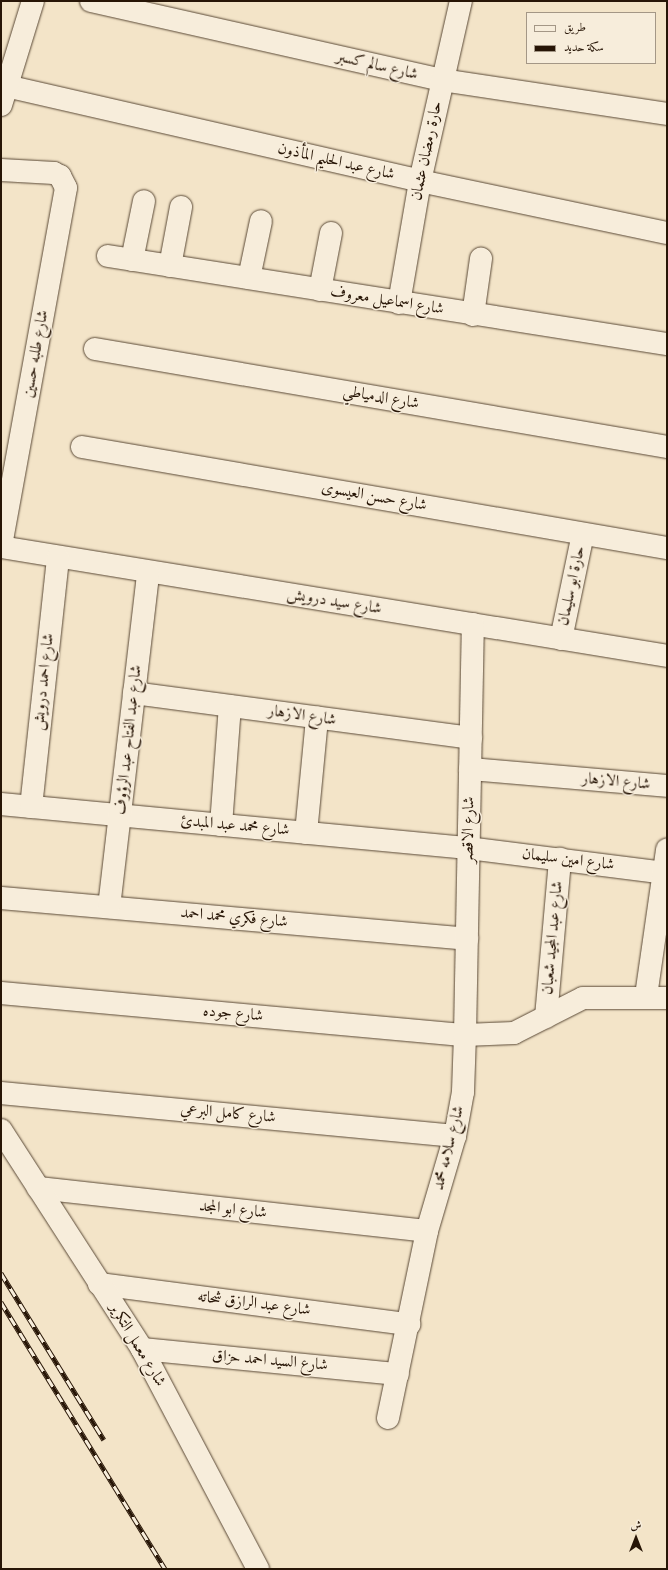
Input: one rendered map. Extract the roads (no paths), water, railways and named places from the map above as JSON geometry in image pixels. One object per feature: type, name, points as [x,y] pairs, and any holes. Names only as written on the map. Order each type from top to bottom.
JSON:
[{"type":"street","points":[[5,81],[33,1]]},
{"type":"street","name":"شارع سالم كسبر","points":[[91,1],[442,80],[667,114]]},
{"type":"street","name":"حارة رمضان عثمان","points":[[399,303],[420,181],[461,1]]},
{"type":"street","name":"شارع عبد الحليم المأذون","points":[[5,81],[420,181],[667,233]]},
{"type":"street","name":"شارع طلبه حسين","points":[[1,170],[46,172],[60,176],[66,188],[1,547]]},
{"type":"street","points":[[132,260],[144,201]]},
{"type":"street","points":[[170,266],[181,207]]},
{"type":"street","points":[[249,278],[261,221]]},
{"type":"street","points":[[320,290],[331,233]]},
{"type":"street","name":"شارع اسماعيل معروف","points":[[108,256],[667,344]]},
{"type":"street","points":[[473,314],[481,259]]},
{"type":"street","name":"شارع الدمياطي","points":[[95,349],[667,447]]},
{"type":"street","name":"شارع حسن العيسوى","points":[[82,447],[667,548]]},
{"type":"street","name":"حارة ابو سليمان","points":[[561,639],[583,534]]},
{"type":"street","name":"شارع سيد درويش","points":[[1,547],[148,573],[667,656]]},
{"type":"street","name":"شارع احمد درويش","points":[[31,807],[58,557]]},
{"type":"street","name":"شارع عبد الفتاح عبد الرؤوف","points":[[109,907],[121,816],[148,573]]},
{"type":"street","name":"شارع الاقصر","points":[[465,1035],[473,624]]},
{"type":"street","name":"شارع الازهار","points":[[134,693],[471,738]]},
{"type":"street","points":[[221,825],[230,706]]},
{"type":"street","points":[[306,833],[317,718]]},
{"type":"street","name":"شارع الازهار","points":[[470,769],[667,786]]},
{"type":"street","name":"شارع محمد عبد المبدئ","points":[[1,804],[468,848]]},
{"type":"street","name":"شارع امين سليمان","points":[[468,848],[560,858],[665,873]]},
{"type":"street","points":[[465,1035],[514,1033],[583,998],[657,997],[667,850]]},
{"type":"street","name":"شارع عبد المجيد شعبان","points":[[546,1017],[560,858]]},
{"type":"street","name":"شارع فكري محمد احمد","points":[[1,898],[467,939]]},
{"type":"street","name":"شارع جوده","points":[[1,993],[465,1035]]},
{"type":"street","name":"شارع سلامه محمد","points":[[388,1418],[409,1324],[427,1231],[455,1136],[462,1092],[465,1035]]},
{"type":"street","name":"شارع كامل البرعي","points":[[1,1093],[455,1136]]},
{"type":"street","name":"شارع معمل التكرير","points":[[1,1130],[142,1349],[258,1569]]},
{"type":"street","name":"شارع ابو المجد","points":[[38,1188],[427,1231]]},
{"type":"street","name":"شارع عبد الرازق شحاته","points":[[99,1284],[409,1324]]},
{"type":"street","name":"شارع السيد احمد حزاق","points":[[142,1349],[398,1374]]},
{"type":"railway","points":[[1,1273],[104,1440]]},
{"type":"railway","points":[[1,1302],[165,1569]]}]
